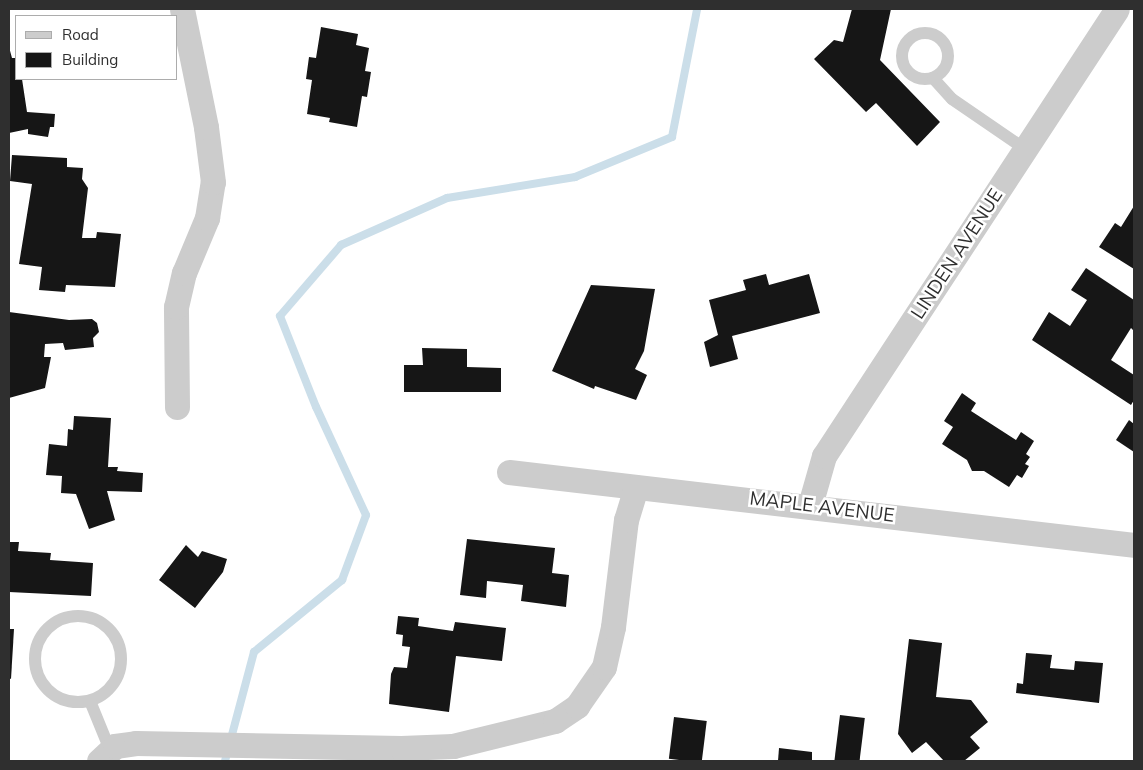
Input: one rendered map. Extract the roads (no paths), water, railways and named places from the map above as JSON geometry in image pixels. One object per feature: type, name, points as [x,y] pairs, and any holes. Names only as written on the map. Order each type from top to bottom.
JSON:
[{"type":"street","points":[[177,407],[176,307],[184,273],[207,218],[213,182],[206,127],[182,9]]},
{"type":"street","name":"LINDEN AVENUE","points":[[810,505],[824,456],[1117,9]]},
{"type":"street","name":"MAPLE AVENUE","points":[[509,472],[810,505],[1134,545]]},
{"type":"street","points":[[104,756],[136,744],[453,746],[555,721],[577,706],[604,667],[613,626],[626,520],[636,487]]},
{"type":"lane","points":[[933,78],[952,99],[1025,149]]},
{"type":"lane","points":[[80,616],[105,625],[120,647],[122,661],[112,686],[90,701],[60,698],[39,678],[35,663],[39,641],[53,624],[66,617],[80,616]]},
{"type":"lane","points":[[90,701],[104,756]]},
{"type":"waterway","points":[[225,761],[254,652],[342,580],[366,515],[316,407],[280,316],[341,245],[447,198],[575,177],[672,137],[697,9]]}]
